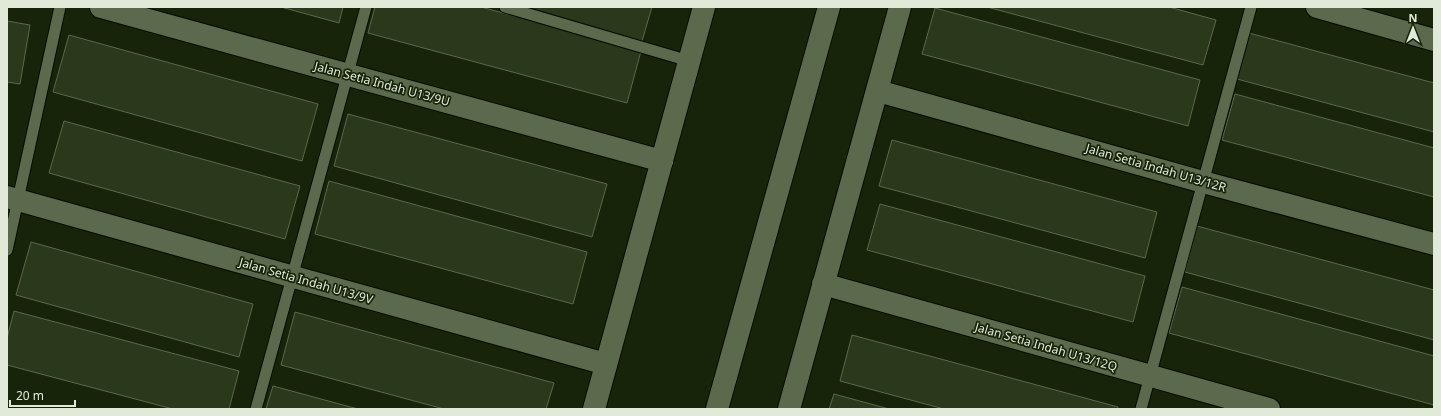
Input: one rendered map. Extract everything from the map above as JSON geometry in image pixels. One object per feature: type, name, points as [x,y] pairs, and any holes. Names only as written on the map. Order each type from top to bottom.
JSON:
[{"type":"street","name":"Jalan Setia Indah U13/9U","points":[[101,7],[662,161]]},
{"type":"street","points":[[594,409],[704,7]]},
{"type":"street","points":[[717,409],[829,7]]},
{"type":"street","points":[[789,409],[900,7]]},
{"type":"street","points":[[1317,7],[1434,40]]},
{"type":"street","name":"Jalan Setia Indah U13/12R","points":[[878,91],[1203,182],[1434,244]]},
{"type":"street","name":"Jalan Setia Indah U13/9V","points":[[12,198],[606,364]]},
{"type":"street","name":"Jalan Setia Indah U13/12Q","points":[[823,284],[1269,409]]},
{"type":"lane","points":[[7,250],[12,198],[60,7]]},
{"type":"lane","points":[[256,409],[366,7]]},
{"type":"lane","points":[[505,7],[689,61]]},
{"type":"lane","points":[[1141,409],[1251,7]]},
{"type":"building","points":[[281,7],[343,7],[339,23]]},
{"type":"building","points":[[375,7],[481,7],[641,51],[627,103],[368,33]]},
{"type":"building","points":[[518,7],[652,7],[642,41]]},
{"type":"building","points":[[987,7],[1169,7],[1216,20],[1203,65]]},
{"type":"building","points":[[935,8],[1200,80],[1188,126],[922,54]]},
{"type":"building","points":[[7,21],[30,25],[20,84],[7,82]]},
{"type":"building","points":[[1249,33],[1434,83],[1434,132],[1237,79]]},
{"type":"building","points":[[69,35],[318,104],[302,161],[53,92]]},
{"type":"building","points":[[1235,94],[1434,148],[1434,197],[1222,140]]},
{"type":"building","points":[[348,114],[607,184],[592,237],[334,166]]},
{"type":"building","points":[[64,121],[300,186],[285,239],[49,173]]},
{"type":"building","points":[[892,140],[1157,212],[1145,258],[879,186]]},
{"type":"building","points":[[329,181],[587,252],[573,304],[315,234]]},
{"type":"building","points":[[880,204],[1145,276],[1133,322],[867,250]]},
{"type":"building","points":[[1197,226],[1434,290],[1434,340],[1185,272]]},
{"type":"building","points":[[31,242],[253,304],[239,357],[16,295]]},
{"type":"building","points":[[1182,287],[1434,356],[1434,405],[1169,333]]},
{"type":"building","points":[[14,311],[239,371],[229,409],[173,409],[7,365],[7,338]]},
{"type":"building","points":[[295,312],[554,383],[546,409],[444,409],[281,365]]},
{"type":"building","points":[[852,335],[1118,407],[1117,409],[944,409],[840,381]]},
{"type":"building","points":[[273,386],[358,409],[266,409]]},
{"type":"building","points":[[834,394],[889,409],[829,409]]}]
